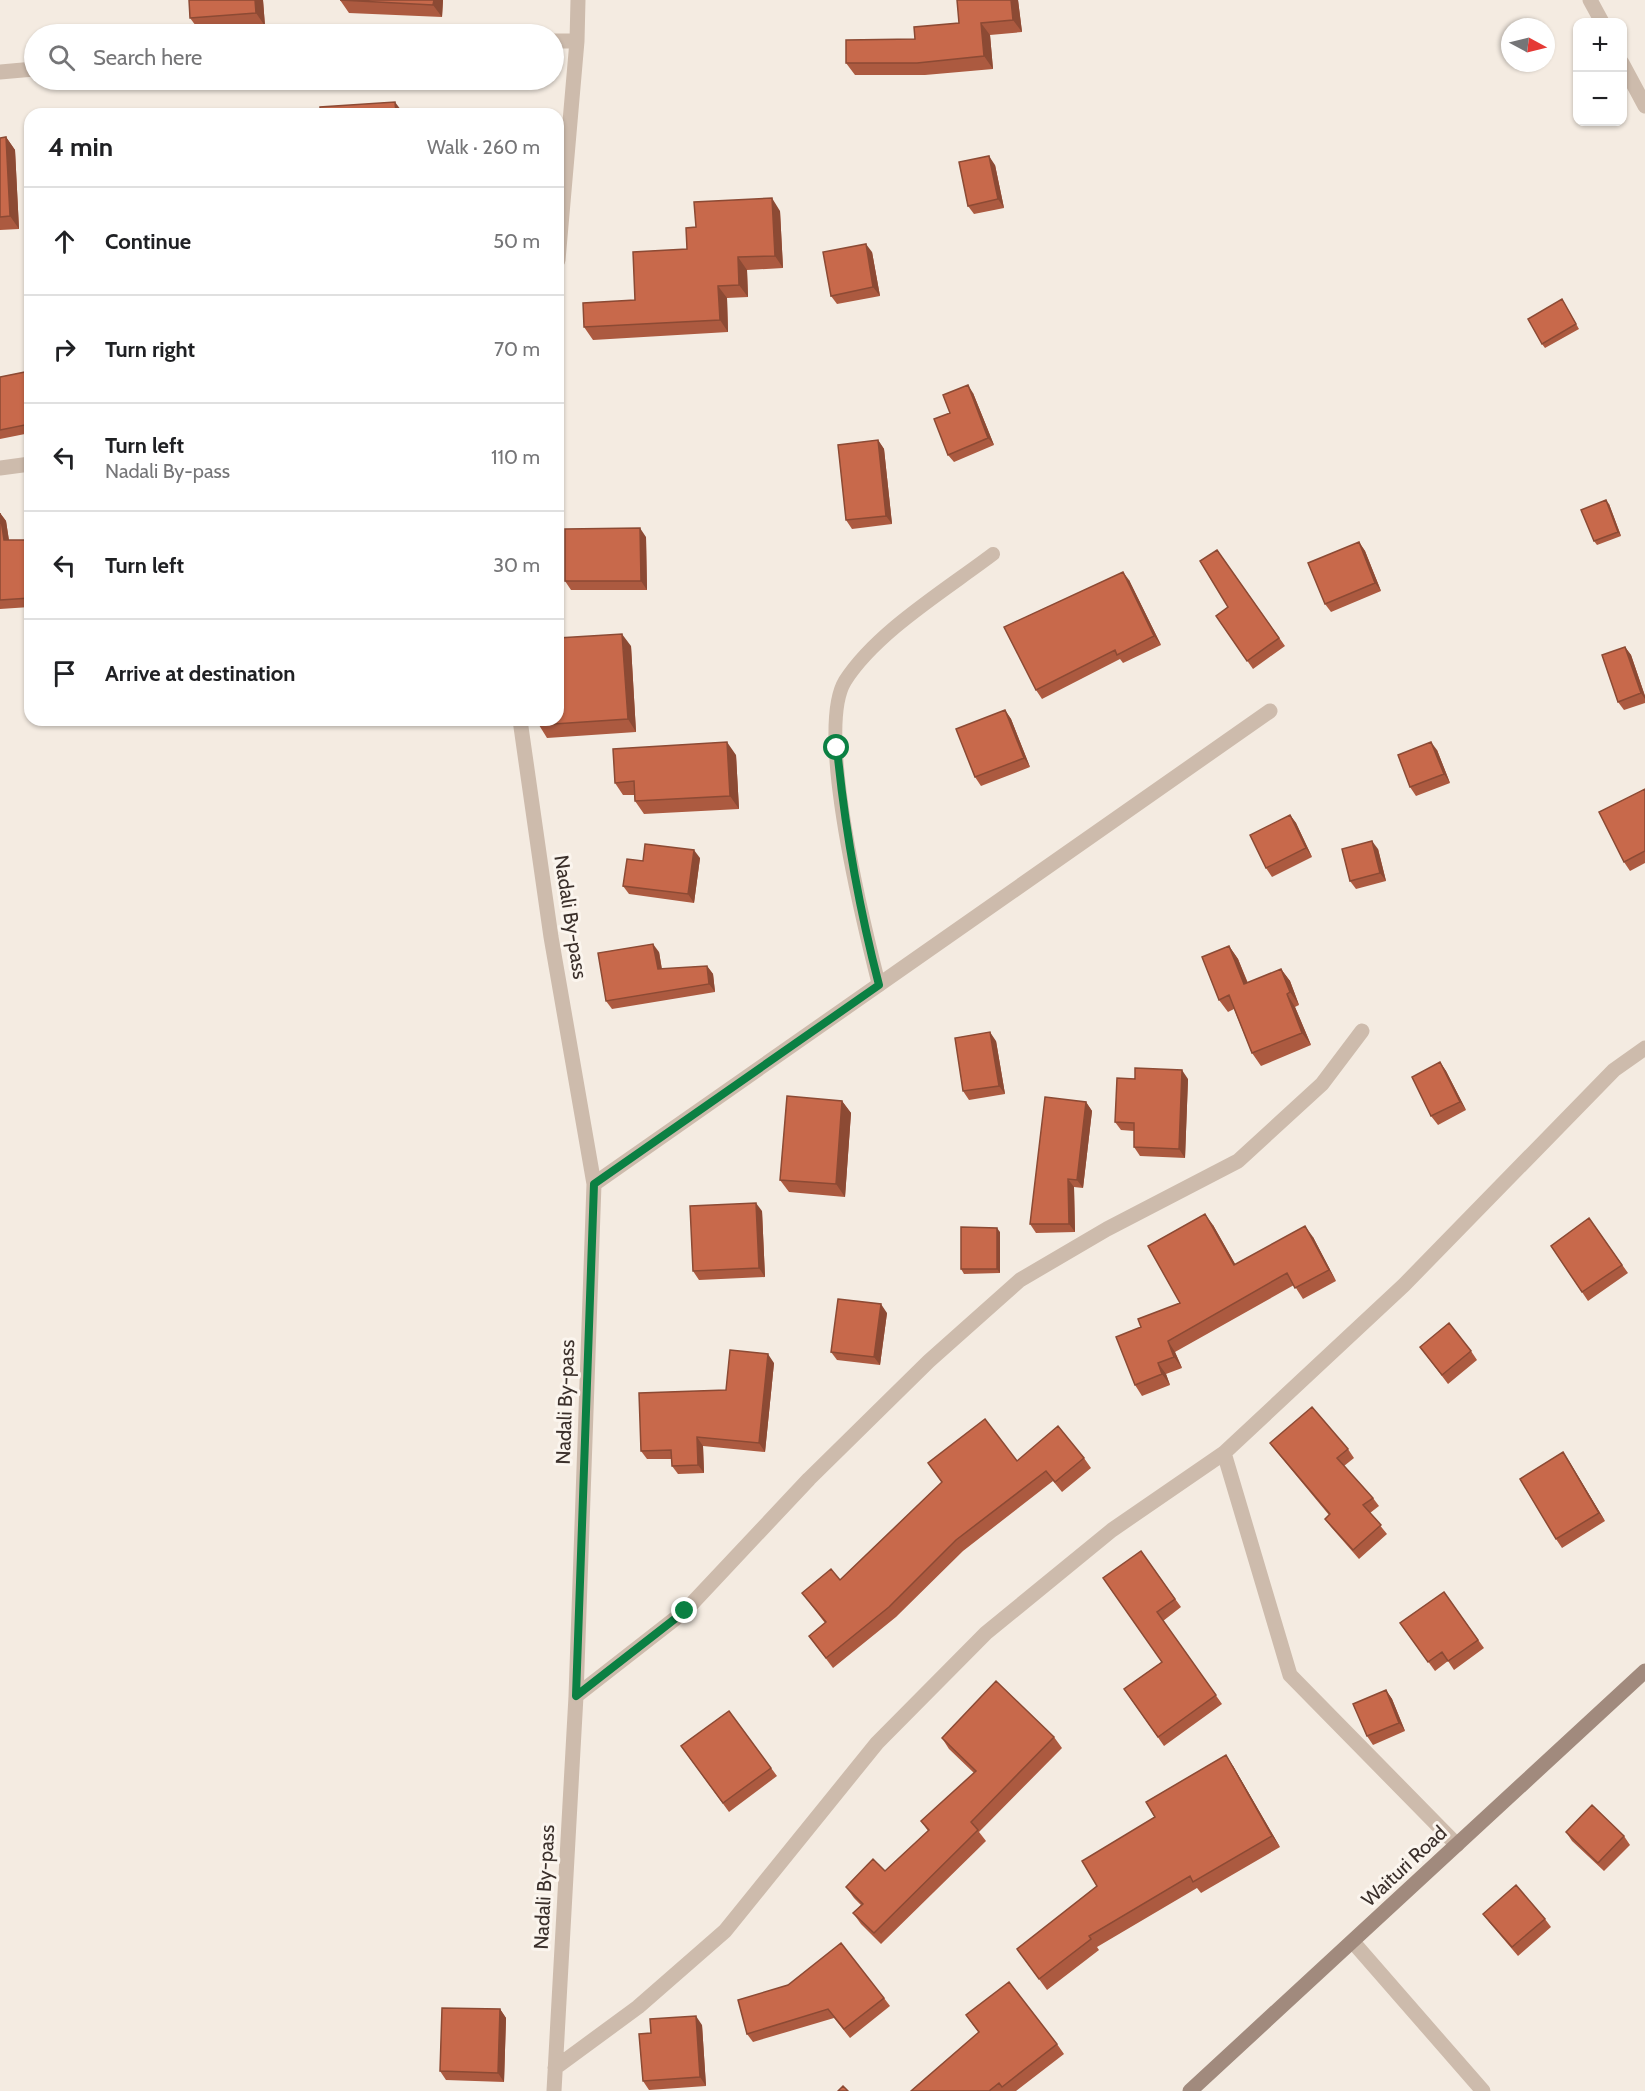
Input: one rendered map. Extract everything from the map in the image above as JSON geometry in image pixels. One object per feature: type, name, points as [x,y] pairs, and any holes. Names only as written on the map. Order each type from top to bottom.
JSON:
[{"type":"main road","name":"Waituri Road","points":[[1190,2091],[1645,1671]]},
{"type":"street","points":[[564,194],[578,41],[579,0]]},
{"type":"street","points":[[1590,0],[1600,18]]},
{"type":"street","points":[[564,41],[578,41]]},
{"type":"street","points":[[0,72],[24,70]]},
{"type":"street","points":[[1627,71],[1645,106]]},
{"type":"street","points":[[0,468],[24,465]]},
{"type":"street","points":[[594,1184],[1270,711]]},
{"type":"street","name":"Nadali By-pass","points":[[521,726],[551,937],[594,1184],[576,1696],[554,2091]]},
{"type":"street","points":[[576,1696],[685,1611],[809,1479],[929,1361],[1020,1280],[1107,1229],[1238,1161],[1322,1084],[1362,1031]]},
{"type":"street","points":[[555,2068],[638,2007],[725,1931],[877,1743],[986,1633],[1112,1530],[1224,1453],[1404,1285],[1614,1070],[1645,1048]]},
{"type":"street","points":[[1224,1453],[1290,1675],[1457,1845]]},
{"type":"street","points":[[1353,1942],[1483,2091]]},
{"type":"lane","points":[[879,985],[861,916],[845,830],[836,718],[843,684],[858,662],[894,630],[993,554]]},
{"type":"building","points":[[189,0],[255,0],[256,13],[190,18]]},
{"type":"building","points":[[340,0],[434,0],[433,5]]},
{"type":"building","points":[[957,0],[1011,0],[1013,20],[981,23],[984,56],[917,63],[846,63],[846,40],[915,39],[914,27],[959,23]]},
{"type":"building","points":[[395,102],[396,108],[320,108]]},
{"type":"building","points":[[6,137],[10,216],[0,217],[0,138]]},
{"type":"building","points":[[989,156],[998,199],[968,206],[959,162]]},
{"type":"building","points":[[772,198],[775,256],[738,257],[739,285],[718,286],[720,320],[584,327],[583,303],[635,300],[633,252],[687,249],[686,228],[696,227],[694,202]]},
{"type":"building","points":[[866,244],[873,287],[831,296],[823,252]]},
{"type":"building","points":[[1562,299],[1576,324],[1542,344],[1528,319]]},
{"type":"building","points":[[24,372],[24,425],[0,430],[0,377]]},
{"type":"building","points":[[968,385],[988,438],[948,455],[934,419],[950,413],[943,395]]},
{"type":"building","points":[[878,440],[886,516],[846,520],[838,445]]},
{"type":"building","points":[[1606,500],[1618,532],[1594,541],[1581,510]]},
{"type":"building","points":[[0,513],[4,540],[24,540],[24,598],[0,600]]},
{"type":"building","points":[[640,528],[641,581],[565,581],[565,529]]},
{"type":"building","points":[[1359,542],[1375,583],[1325,604],[1308,563]]},
{"type":"building","points":[[1217,550],[1279,638],[1247,661],[1216,616],[1228,607],[1200,561]]},
{"type":"building","points":[[1123,572],[1154,636],[1117,655],[1115,650],[1036,690],[1004,627]]},
{"type":"building","points":[[622,634],[628,719],[564,723],[564,638]]},
{"type":"building","points":[[1625,647],[1641,693],[1618,702],[1602,655]]},
{"type":"building","points":[[1005,710],[1024,758],[975,777],[956,729]]},
{"type":"building","points":[[727,742],[730,796],[635,801],[634,781],[615,783],[613,749]]},
{"type":"building","points":[[1431,742],[1444,774],[1410,787],[1398,755]]},
{"type":"building","points":[[1645,789],[1645,851],[1624,862],[1599,812]]},
{"type":"building","points":[[1290,815],[1306,848],[1266,868],[1250,835]]},
{"type":"building","points":[[1372,841],[1380,873],[1350,881],[1342,849]]},
{"type":"building","points":[[645,844],[694,850],[688,894],[623,886],[627,859],[643,861]]},
{"type":"building","points":[[653,944],[658,969],[707,966],[709,984],[606,1001],[598,953]]},
{"type":"building","points":[[1229,946],[1244,984],[1281,969],[1290,992],[1287,994],[1302,1033],[1252,1053],[1229,995],[1219,1000],[1202,957]]},
{"type":"building","points":[[990,1032],[999,1086],[963,1091],[955,1038]]},
{"type":"building","points":[[1440,1062],[1460,1102],[1431,1116],[1412,1077]]},
{"type":"building","points":[[1135,1068],[1182,1070],[1179,1149],[1134,1147],[1134,1123],[1115,1122],[1117,1078],[1135,1079]]},
{"type":"building","points":[[787,1096],[842,1101],[836,1184],[780,1180]]},
{"type":"building","points":[[1045,1097],[1086,1102],[1077,1180],[1068,1179],[1069,1224],[1030,1224]]},
{"type":"building","points":[[756,1203],[759,1268],[693,1271],[690,1206]]},
{"type":"building","points":[[1205,1214],[1234,1265],[1305,1226],[1329,1270],[1295,1288],[1287,1273],[1168,1341],[1174,1357],[1158,1363],[1162,1374],[1135,1385],[1116,1337],[1141,1327],[1138,1319],[1180,1303],[1148,1246]]},
{"type":"building","points":[[1589,1218],[1622,1265],[1582,1292],[1551,1246]]},
{"type":"building","points":[[961,1227],[997,1228],[997,1269],[961,1269]]},
{"type":"building","points":[[838,1299],[881,1304],[874,1357],[831,1352]]},
{"type":"building","points":[[1449,1323],[1471,1351],[1442,1375],[1420,1347]]},
{"type":"building","points":[[730,1350],[768,1354],[759,1443],[697,1437],[698,1465],[672,1466],[671,1450],[641,1451],[639,1393],[726,1390]]},
{"type":"building","points":[[1312,1407],[1348,1449],[1337,1458],[1373,1498],[1363,1505],[1381,1525],[1353,1550],[1325,1519],[1330,1514],[1270,1443]]},
{"type":"building","points":[[985,1419],[1017,1461],[1058,1426],[1084,1458],[1055,1482],[1046,1471],[956,1540],[889,1607],[826,1658],[809,1636],[826,1622],[802,1593],[831,1569],[840,1580],[942,1482],[928,1463]]},
{"type":"building","points":[[1563,1452],[1599,1513],[1556,1539],[1520,1479]]},
{"type":"building","points":[[1141,1551],[1175,1599],[1157,1612],[1216,1695],[1158,1737],[1124,1689],[1162,1662],[1103,1578]]},
{"type":"building","points":[[1444,1592],[1478,1640],[1448,1661],[1442,1652],[1428,1662],[1400,1623]]},
{"type":"building","points":[[996,1681],[1054,1737],[971,1822],[978,1830],[874,1933],[853,1913],[863,1904],[846,1887],[873,1859],[885,1871],[929,1830],[921,1821],[976,1771],[942,1738]]},
{"type":"building","points":[[1386,1690],[1399,1723],[1367,1736],[1353,1704]]},
{"type":"building","points":[[729,1711],[771,1768],[723,1803],[681,1746]]},
{"type":"building","points":[[1226,1755],[1272,1836],[1193,1882],[1190,1876],[1089,1936],[1091,1939],[1039,1979],[1017,1949],[1097,1886],[1082,1861],[1155,1817],[1146,1802]]},
{"type":"building","points":[[1592,1805],[1624,1836],[1598,1863],[1566,1832]]},
{"type":"building","points":[[1516,1885],[1545,1919],[1512,1947],[1483,1914]]},
{"type":"building","points":[[841,1943],[884,1998],[844,2029],[828,2009],[747,2034],[738,2000],[788,1985]]},
{"type":"building","points":[[1009,1982],[1057,2044],[1002,2087],[999,2083],[989,2091],[911,2091],[979,2032],[966,2015]]},
{"type":"building","points":[[442,2008],[500,2009],[498,2073],[440,2071]]},
{"type":"building","points":[[696,2016],[700,2077],[643,2081],[639,2034],[651,2033],[650,2019]]},
{"type":"building","points":[[843,2086],[848,2091],[838,2091]]},
{"type":"route","points":[[685,1611],[576,1696],[594,1184],[879,985],[861,916],[845,830],[837,748]]}]
